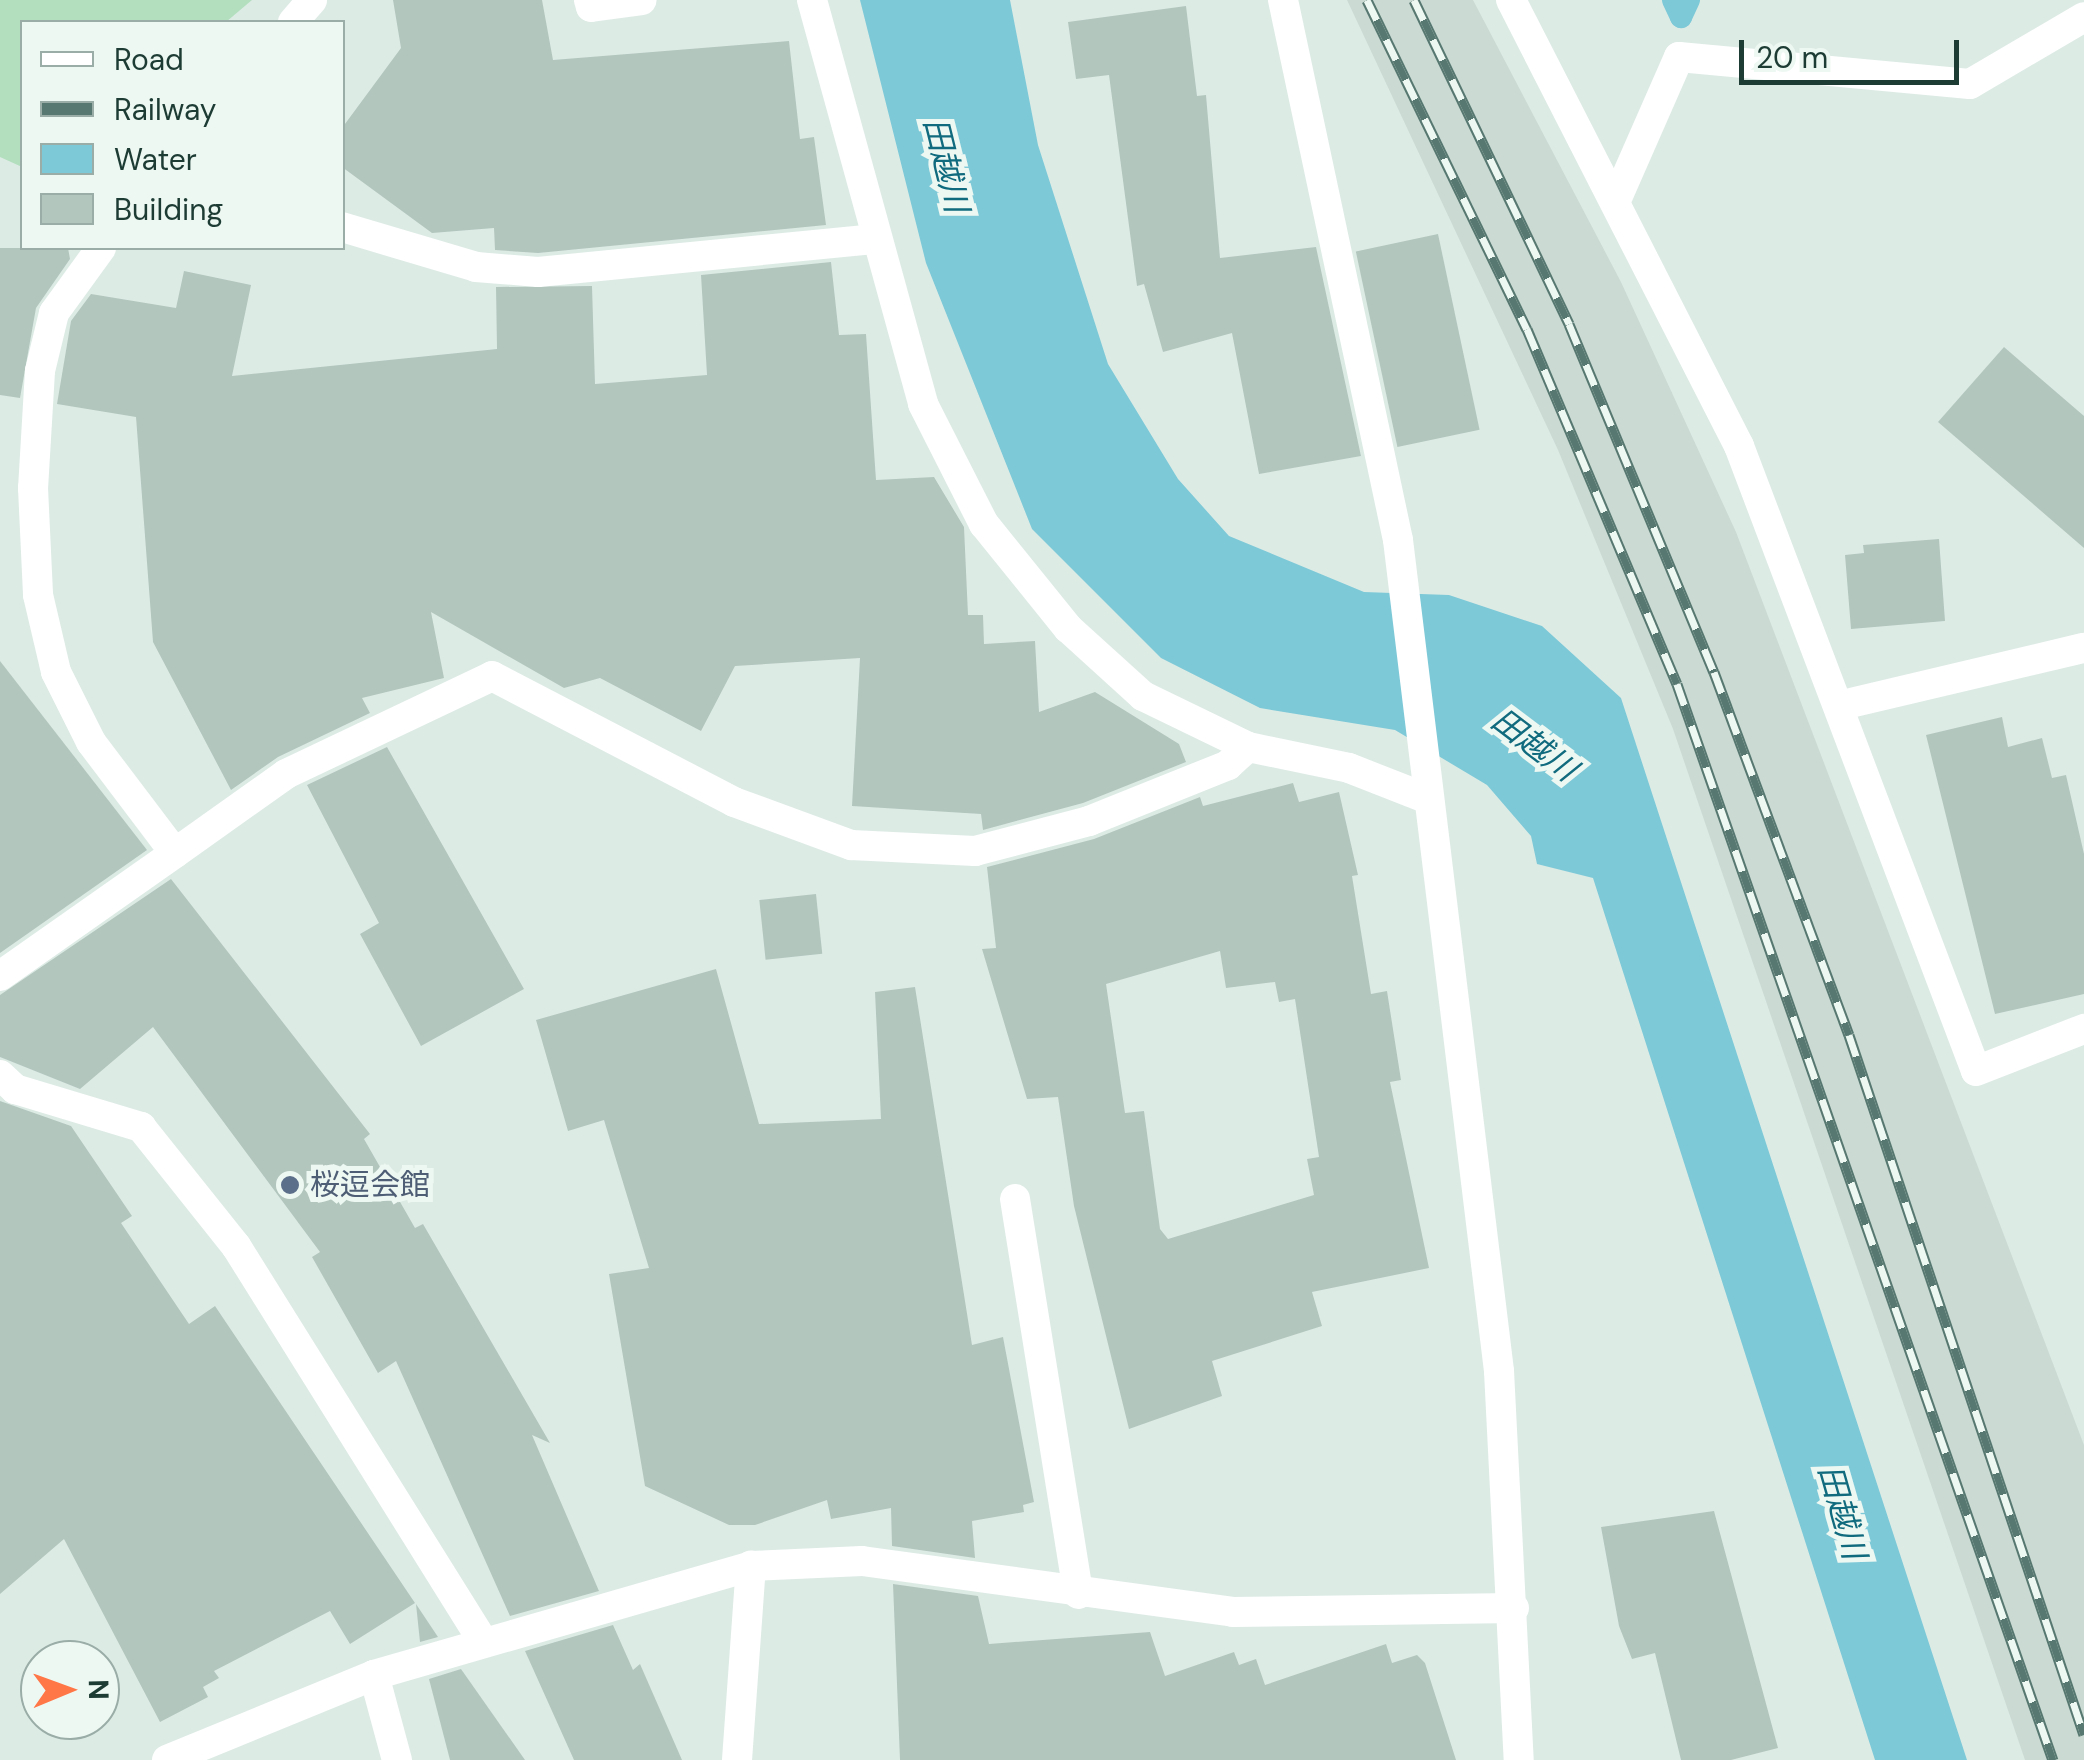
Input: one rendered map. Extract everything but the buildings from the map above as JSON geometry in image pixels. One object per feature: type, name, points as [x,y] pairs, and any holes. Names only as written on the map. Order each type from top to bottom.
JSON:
[{"type":"street","points":[[295,20],[312,0]]},
{"type":"street","points":[[590,0],[591,7],[642,0]]},
{"type":"street","points":[[812,0],[873,239],[924,404],[984,524],[1068,628],[1143,696],[1248,747],[1427,789]]},
{"type":"street","points":[[1284,0],[1398,540],[1499,1371],[1520,1760]]},
{"type":"street","points":[[1511,0],[1617,198],[1738,446],[1842,705],[1976,1071],[2084,1029]]},
{"type":"street","points":[[1617,198],[1679,57],[1970,84],[2084,17]]},
{"type":"street","points":[[345,228],[476,267],[538,272],[873,239]]},
{"type":"street","points":[[101,250],[54,313],[40,371],[32,488],[38,595],[56,672],[90,742],[176,853]]},
{"type":"street","points":[[1842,705],[2084,648]]},
{"type":"street","points":[[0,976],[286,774],[492,676],[734,802],[851,845],[975,851],[1089,821],[1228,765],[1248,747]]},
{"type":"street","points":[[0,1075],[15,1089],[141,1127],[236,1246],[483,1641]]},
{"type":"street","points":[[1015,1199],[1078,1594]]},
{"type":"street","points":[[167,1760],[374,1675],[751,1566],[862,1561],[1078,1594],[1234,1612],[1514,1608]]},
{"type":"street","points":[[737,1760],[751,1566]]},
{"type":"street","points":[[374,1675],[398,1760]]},
{"type":"shaded area","points":[[1347,0],[1473,0],[1621,282],[1736,532],[2084,1445],[2084,1760],[2025,1760],[1673,729],[1558,450]]},
{"type":"green space","points":[[0,0],[252,0],[228,20],[20,20],[20,166],[0,157]]},
{"type":"water","name":"田越川","points":[[860,0],[1010,0],[1038,145],[1108,364],[1178,479],[1229,536],[1364,592],[1449,595],[1542,626],[1621,698],[1967,1760],[1875,1760],[1593,878],[1537,864],[1531,836],[1487,785],[1395,730],[1260,708],[1161,658],[1032,529],[926,263]]},
{"type":"waterway","points":[[1673,0],[1681,17],[1689,0]]},
{"type":"railway","points":[[1367,0],[1527,329],[1677,684],[2053,1760]]},
{"type":"railway","points":[[1414,0],[1569,324],[1714,672],[1849,1035],[2084,1735]]},
{"type":"place","name":"桜逗会館","points":[[290,1185]]}]
